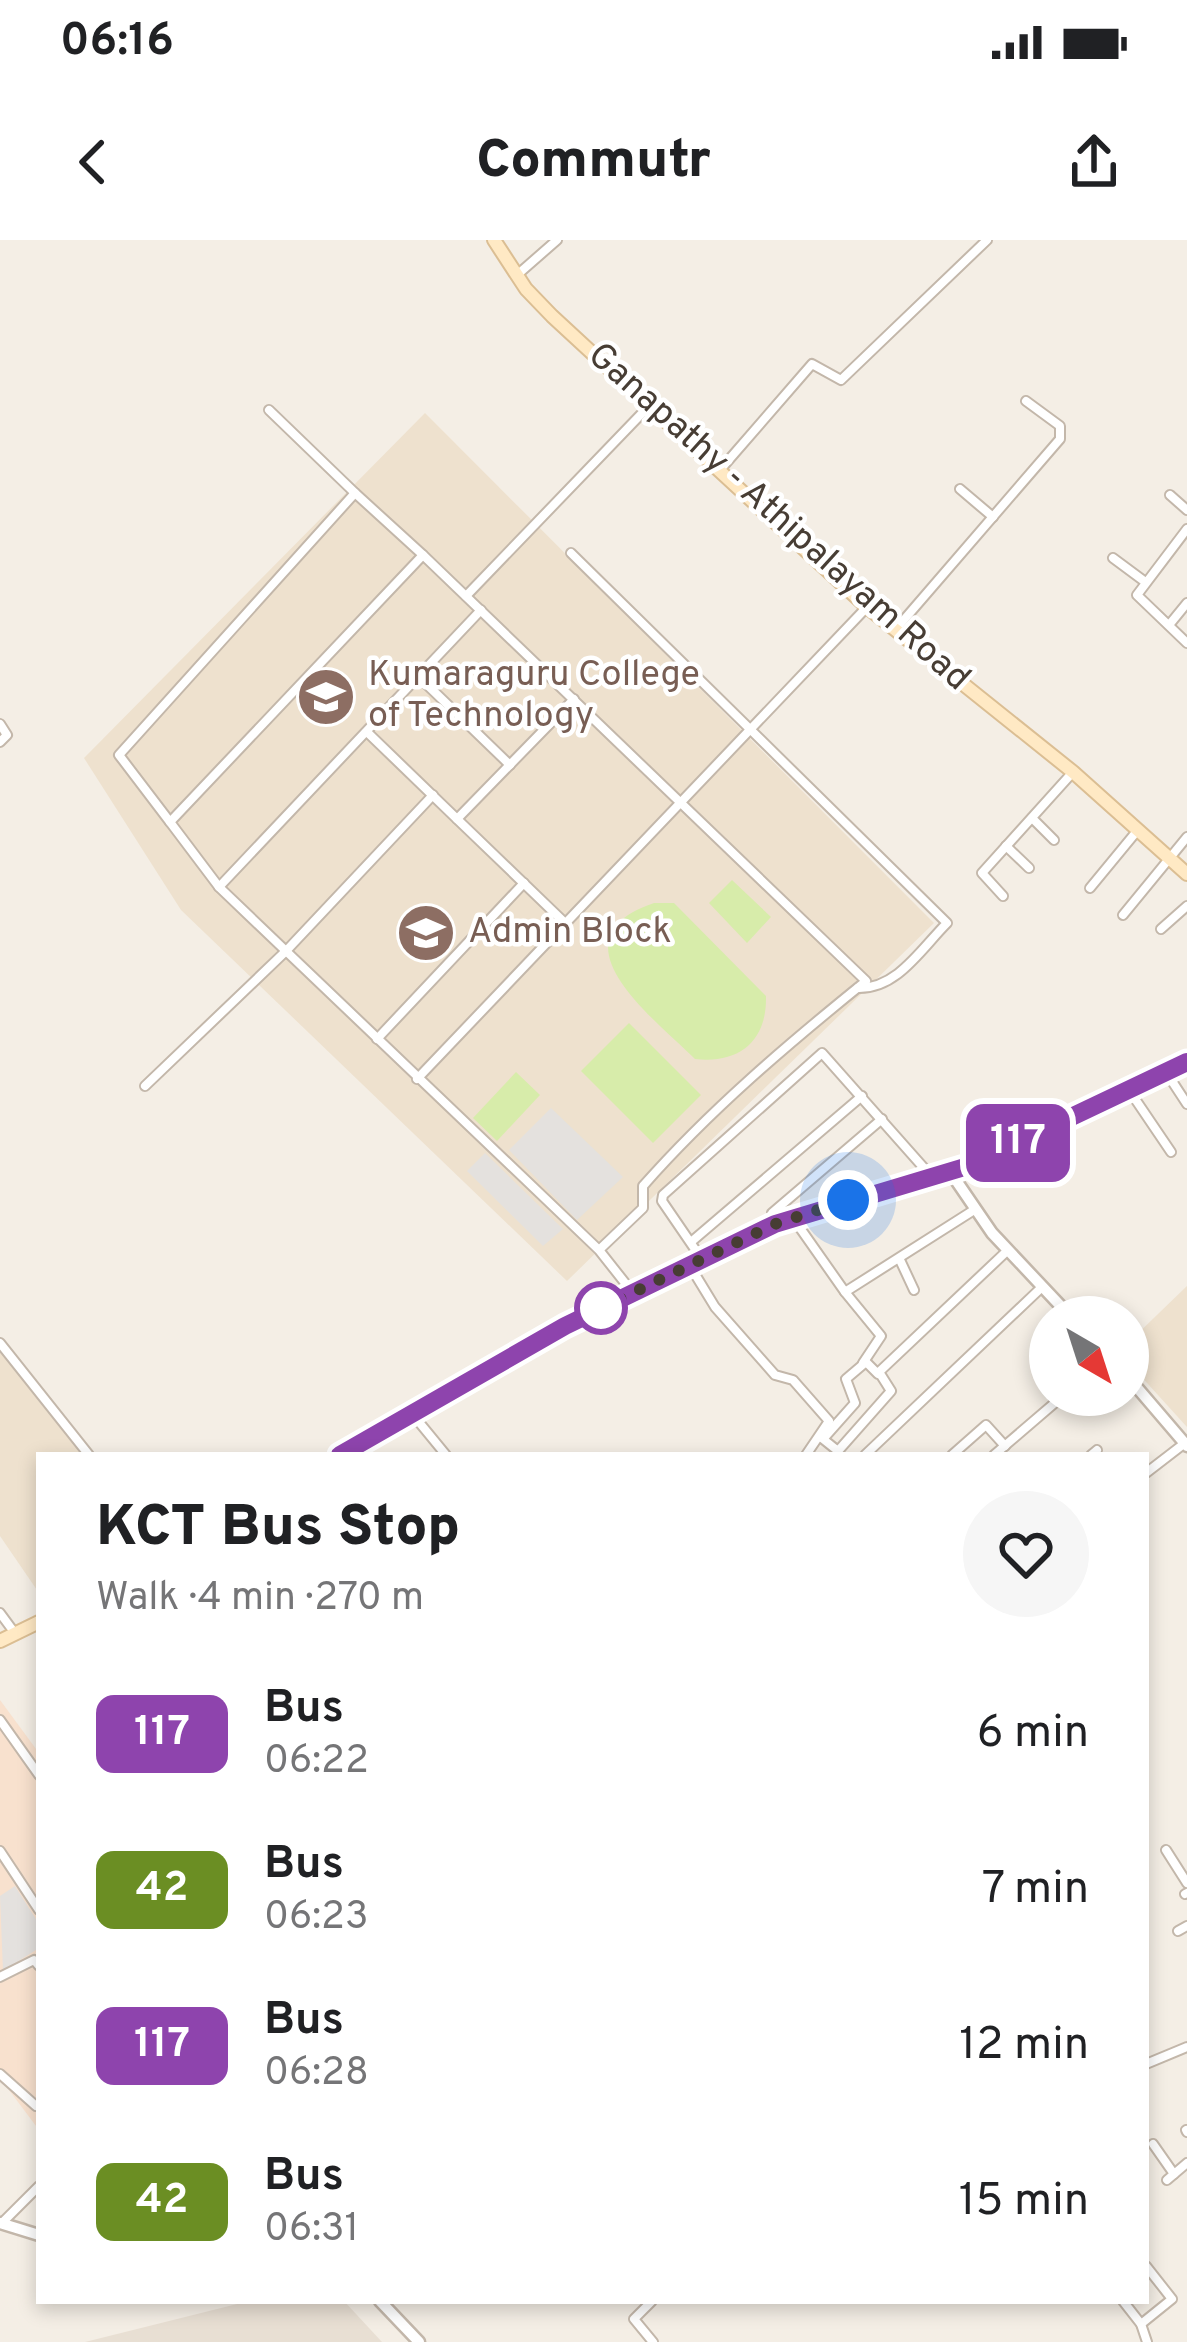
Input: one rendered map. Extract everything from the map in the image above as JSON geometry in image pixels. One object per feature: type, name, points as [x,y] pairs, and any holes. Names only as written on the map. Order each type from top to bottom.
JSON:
[{"type":"main road","name":"Ganapathy - Athipalayam Road","points":[[494,240],[516,275],[648,407],[867,608],[1073,772],[1187,874]]},
{"type":"main road","points":[[346,1452],[565,1326],[775,1224],[951,1173],[1187,1062]]},
{"type":"main road","points":[[0,1641],[36,1624]]},
{"type":"street","points":[[516,275],[557,240]]},
{"type":"street","points":[[719,471],[812,364],[841,380],[987,240]]},
{"type":"street","points":[[895,630],[1063,433],[1026,401]]},
{"type":"street","points":[[466,596],[648,407]]},
{"type":"street","points":[[268,410],[868,984]]},
{"type":"street","points":[[960,489],[993,517]]},
{"type":"street","points":[[355,493],[118,754],[219,887],[599,1250],[633,1293]]},
{"type":"street","points":[[1170,495],[1187,510]]},
{"type":"street","points":[[1187,530],[1137,595],[1187,643]]},
{"type":"street","points":[[571,553],[754,728],[947,923],[892,980],[857,988],[786,1046],[670,1155],[643,1186],[644,1208],[599,1250]]},
{"type":"street","points":[[170,822],[424,555]]},
{"type":"street","points":[[1113,558],[1144,581]]},
{"type":"street","points":[[1168,625],[1187,603]]},
{"type":"street","points":[[417,1079],[867,608]]},
{"type":"street","points":[[219,887],[481,610]]},
{"type":"street","points":[[419,677],[510,765]]},
{"type":"street","points":[[457,819],[574,699]]},
{"type":"street","points":[[0,724],[7,735],[0,742]]},
{"type":"street","points":[[367,732],[566,923]]},
{"type":"street","points":[[1003,896],[982,872],[1073,772]]},
{"type":"street","points":[[145,1086],[286,951],[433,795]]},
{"type":"street","points":[[1032,818],[1054,840]]},
{"type":"street","points":[[1090,888],[1138,830]]},
{"type":"street","points":[[1123,915],[1187,837]]},
{"type":"street","points":[[1006,846],[1030,868]]},
{"type":"street","points":[[376,1040],[524,884]]},
{"type":"street","points":[[1162,929],[1187,906]]},
{"type":"street","points":[[808,1452],[829,1421],[793,1380],[775,1376],[715,1307],[691,1242],[662,1202],[663,1195],[821,1053],[932,1178]]},
{"type":"street","points":[[1166,1072],[1187,1104]]},
{"type":"street","points":[[1129,1090],[1171,1152]]},
{"type":"street","points":[[691,1242],[862,1096]]},
{"type":"street","points":[[775,1224],[772,1213],[883,1119]]},
{"type":"street","points":[[951,1173],[974,1210],[1051,1296]]},
{"type":"street","points":[[845,1292],[974,1210]]},
{"type":"street","points":[[793,1218],[880,1336],[844,1383],[870,1419]]},
{"type":"street","points":[[878,1374],[1008,1250]]},
{"type":"street","points":[[900,1260],[914,1290]]},
{"type":"street","points":[[868,1452],[1042,1287]]},
{"type":"street","points":[[0,1343],[87,1452]]},
{"type":"street","points":[[855,1403],[825,1442],[838,1451],[891,1391],[863,1363]]},
{"type":"street","points":[[1149,1402],[1186,1445],[1149,1470]]},
{"type":"street","points":[[414,1416],[444,1452]]},
{"type":"street","points":[[997,1452],[1039,1416]]},
{"type":"street","points":[[955,1452],[986,1425],[1005,1445]]},
{"type":"street","points":[[0,1612],[15,1634]]},
{"type":"street","points":[[0,1720],[36,1771]]},
{"type":"street","points":[[1166,1850],[1187,1883]]},
{"type":"street","points":[[0,1851],[36,1905]]},
{"type":"street","points":[[0,1978],[36,1961]]},
{"type":"street","points":[[1149,2063],[1187,2047]]},
{"type":"street","points":[[0,2074],[36,2106]]},
{"type":"street","points":[[1153,2144],[1171,2177],[1187,2163]]},
{"type":"street","points":[[36,2189],[0,2223],[36,2234]]},
{"type":"street","points":[[1141,2324],[1172,2300],[1149,2270]]},
{"type":"street","points":[[383,2304],[419,2342]]},
{"type":"street","points":[[649,2304],[634,2319],[653,2342]]},
{"type":"street","points":[[1125,2304],[1141,2324],[1147,2342]]},
{"type":"shaded area","name":"Kumaraguru College of Technology","points":[[425,413],[934,923],[567,1281],[181,910],[84,758]]},
{"type":"shaded area","points":[[551,1108],[623,1177],[577,1220],[509,1150]]},
{"type":"shaded area","points":[[485,1153],[563,1229],[543,1246],[467,1171]]},
{"type":"shaded area","points":[[1187,1286],[1187,1427],[1149,1385],[1149,1323]]},
{"type":"shaded area","points":[[0,1351],[82,1452],[36,1452],[36,1589],[0,1536]]},
{"type":"shaded area","points":[[0,1700],[36,1749],[36,2126],[0,2078]]},
{"type":"shaded area","points":[[15,1886],[36,1919],[36,1950],[3,1971],[0,1896]]},
{"type":"shaded area","points":[[237,2304],[347,2304],[382,2342],[85,2342]]},
{"type":"green space","points":[[732,880],[771,917],[747,943],[709,903]]},
{"type":"green space","points":[[654,903],[674,903],[766,996],[762,1026],[738,1053],[695,1059],[619,980],[609,958],[610,937],[623,918]]},
{"type":"green space","points":[[629,1023],[701,1095],[653,1143],[581,1071]]},
{"type":"green space","points":[[516,1072],[540,1095],[497,1141],[473,1118]]},
{"type":"bus line","name":"117","points":[[346,1452],[565,1326],[775,1224],[951,1173],[1187,1062]]},
{"type":"place","name":"Kumaraguru College of Technology","points":[[326,697]]},
{"type":"place","name":"Admin Block","points":[[426,933]]},
{"type":"route","points":[[601,1308],[775,1224],[848,1200]]}]
